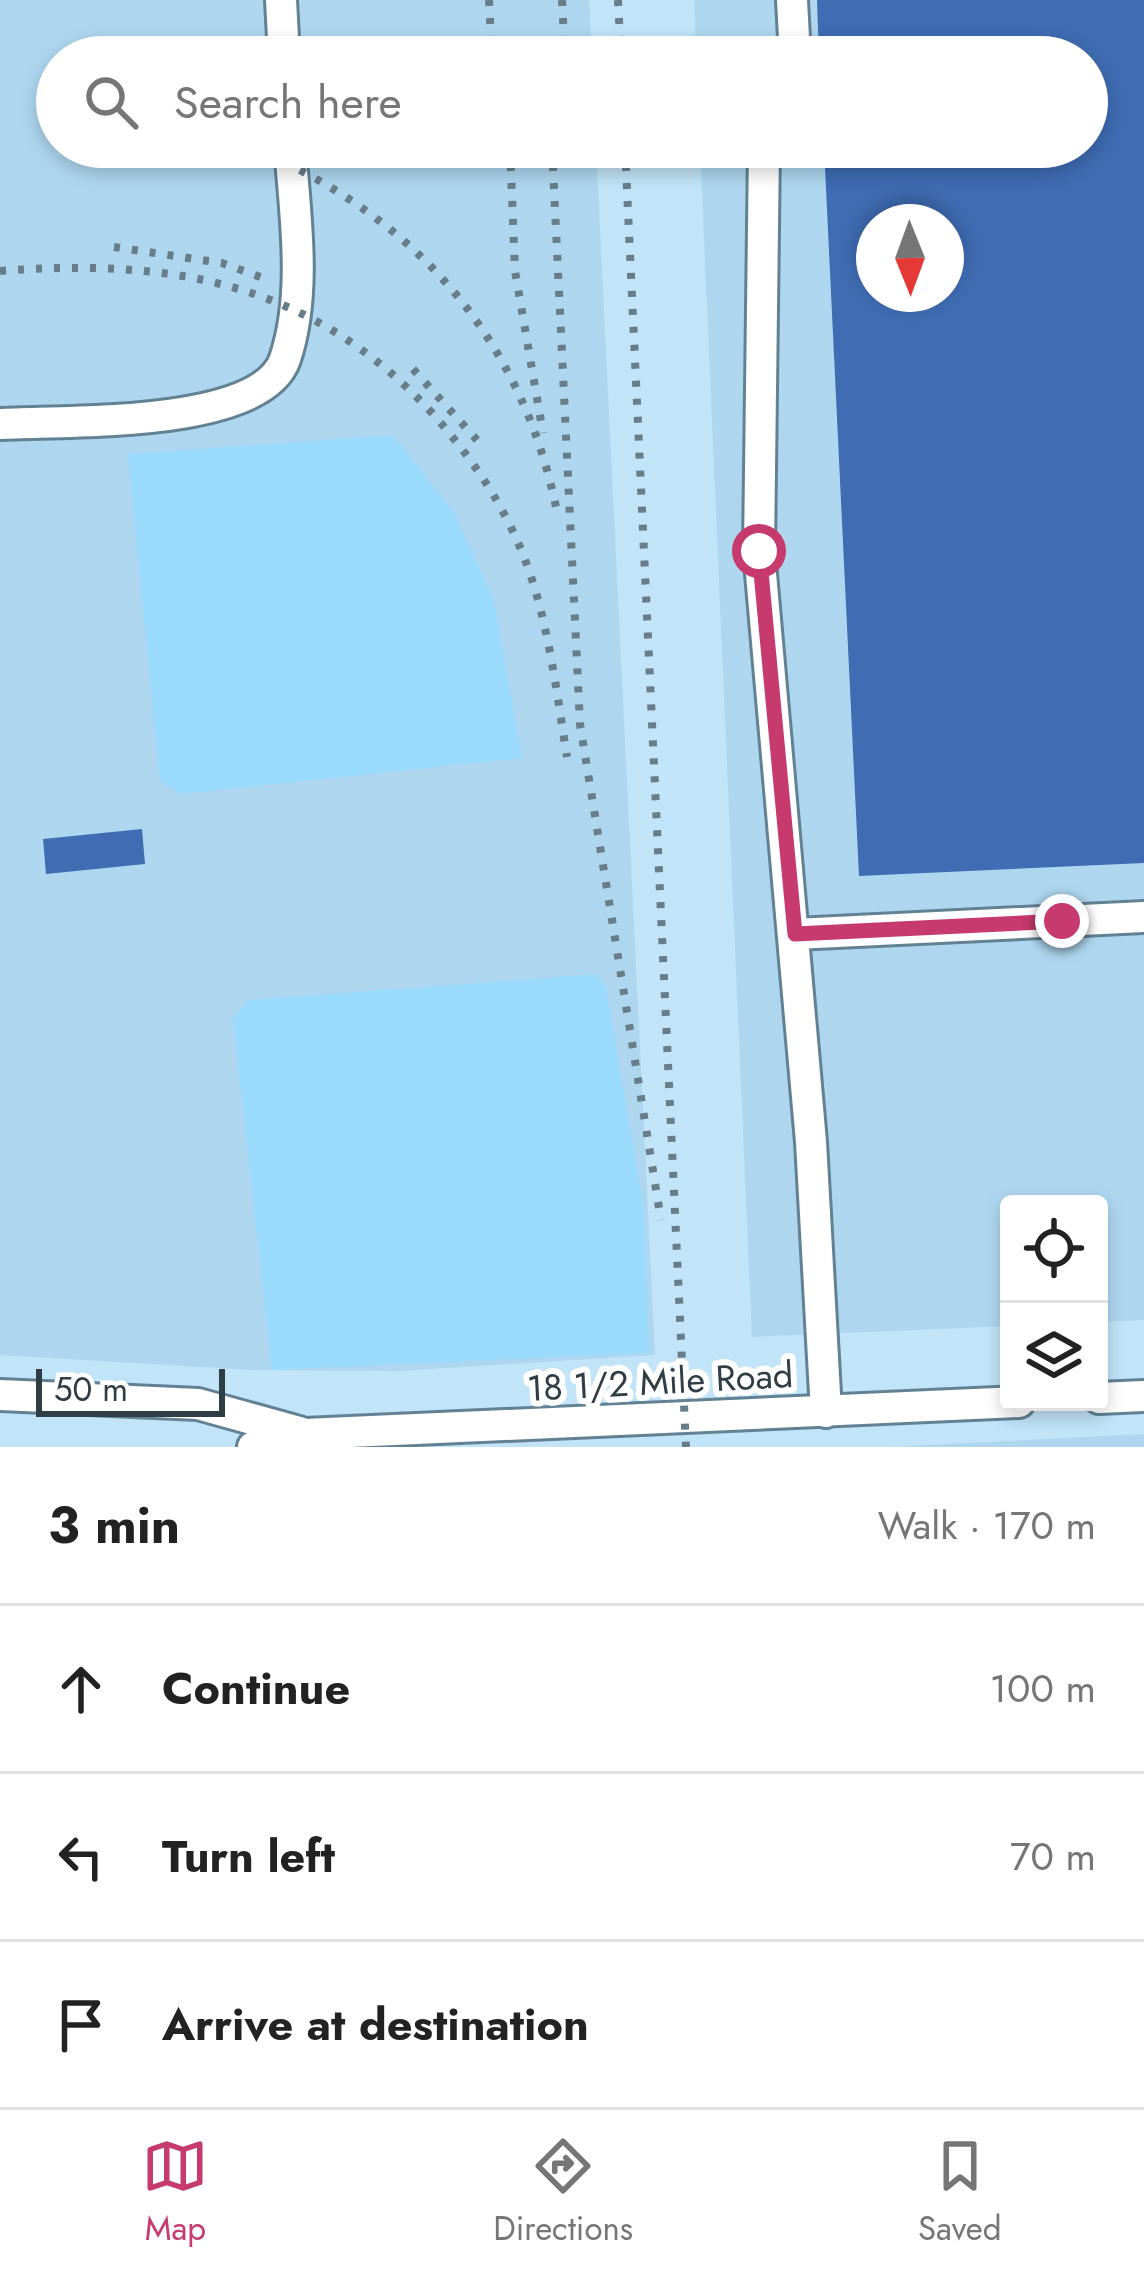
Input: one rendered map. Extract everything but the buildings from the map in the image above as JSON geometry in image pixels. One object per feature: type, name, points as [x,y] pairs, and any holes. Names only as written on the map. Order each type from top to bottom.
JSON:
[{"type":"street","points":[[281,0],[283,36]]},
{"type":"street","points":[[792,0],[794,36]]},
{"type":"street","points":[[0,424],[215,408],[270,383],[285,362],[296,291],[291,168]]},
{"type":"street","points":[[764,168],[759,551],[795,934],[826,1412]]},
{"type":"street","points":[[795,934],[1144,917]]},
{"type":"street","name":"18 1/2 Mile Road","points":[[0,1395],[198,1404],[305,1434]]},
{"type":"street","points":[[1108,1398],[1144,1396]]},
{"type":"street","name":"18 1/2 Mile Road","points":[[253,1447],[305,1434],[1000,1403]]},
{"type":"shaded area","points":[[0,0],[589,0],[591,36],[36,36],[36,168],[597,168],[655,1355],[399,1371],[251,1370],[0,1355]]},
{"type":"shaded area","points":[[694,0],[1144,0],[1144,1320],[1108,1322],[1108,1195],[1000,1195],[1000,1326],[752,1337],[701,168],[1108,168],[1108,36],[695,36]]},
{"type":"shaded area","points":[[393,435],[453,511],[493,597],[522,758],[180,794],[160,781],[128,454]]},
{"type":"shaded area","points":[[597,974],[606,988],[644,1210],[649,1353],[272,1370],[233,1019],[248,1000]]},
{"type":"shaded area","points":[[1144,1434],[1144,1447],[892,1447],[967,1443]]},
{"type":"railway","points":[[489,0],[491,36]]},
{"type":"railway","points":[[562,0],[564,36]]},
{"type":"railway","points":[[618,0],[620,36]]},
{"type":"railway","points":[[295,168],[363,209],[411,247],[453,291],[489,340],[519,394],[542,453],[558,517]]},
{"type":"railway","points":[[511,168],[515,271],[543,433]]},
{"type":"railway","points":[[553,168],[580,724],[661,1220]]},
{"type":"railway","points":[[626,168],[686,1447]]},
{"type":"railway","points":[[114,247],[222,263],[266,279]]},
{"type":"railway","points":[[0,271],[123,269],[236,288],[288,307],[338,334],[387,369],[460,446],[514,533],[545,627],[567,757]]},
{"type":"railway","points":[[413,369],[477,440]]},
{"type":"route","points":[[759,551],[765,656],[795,934],[1062,921]]}]
